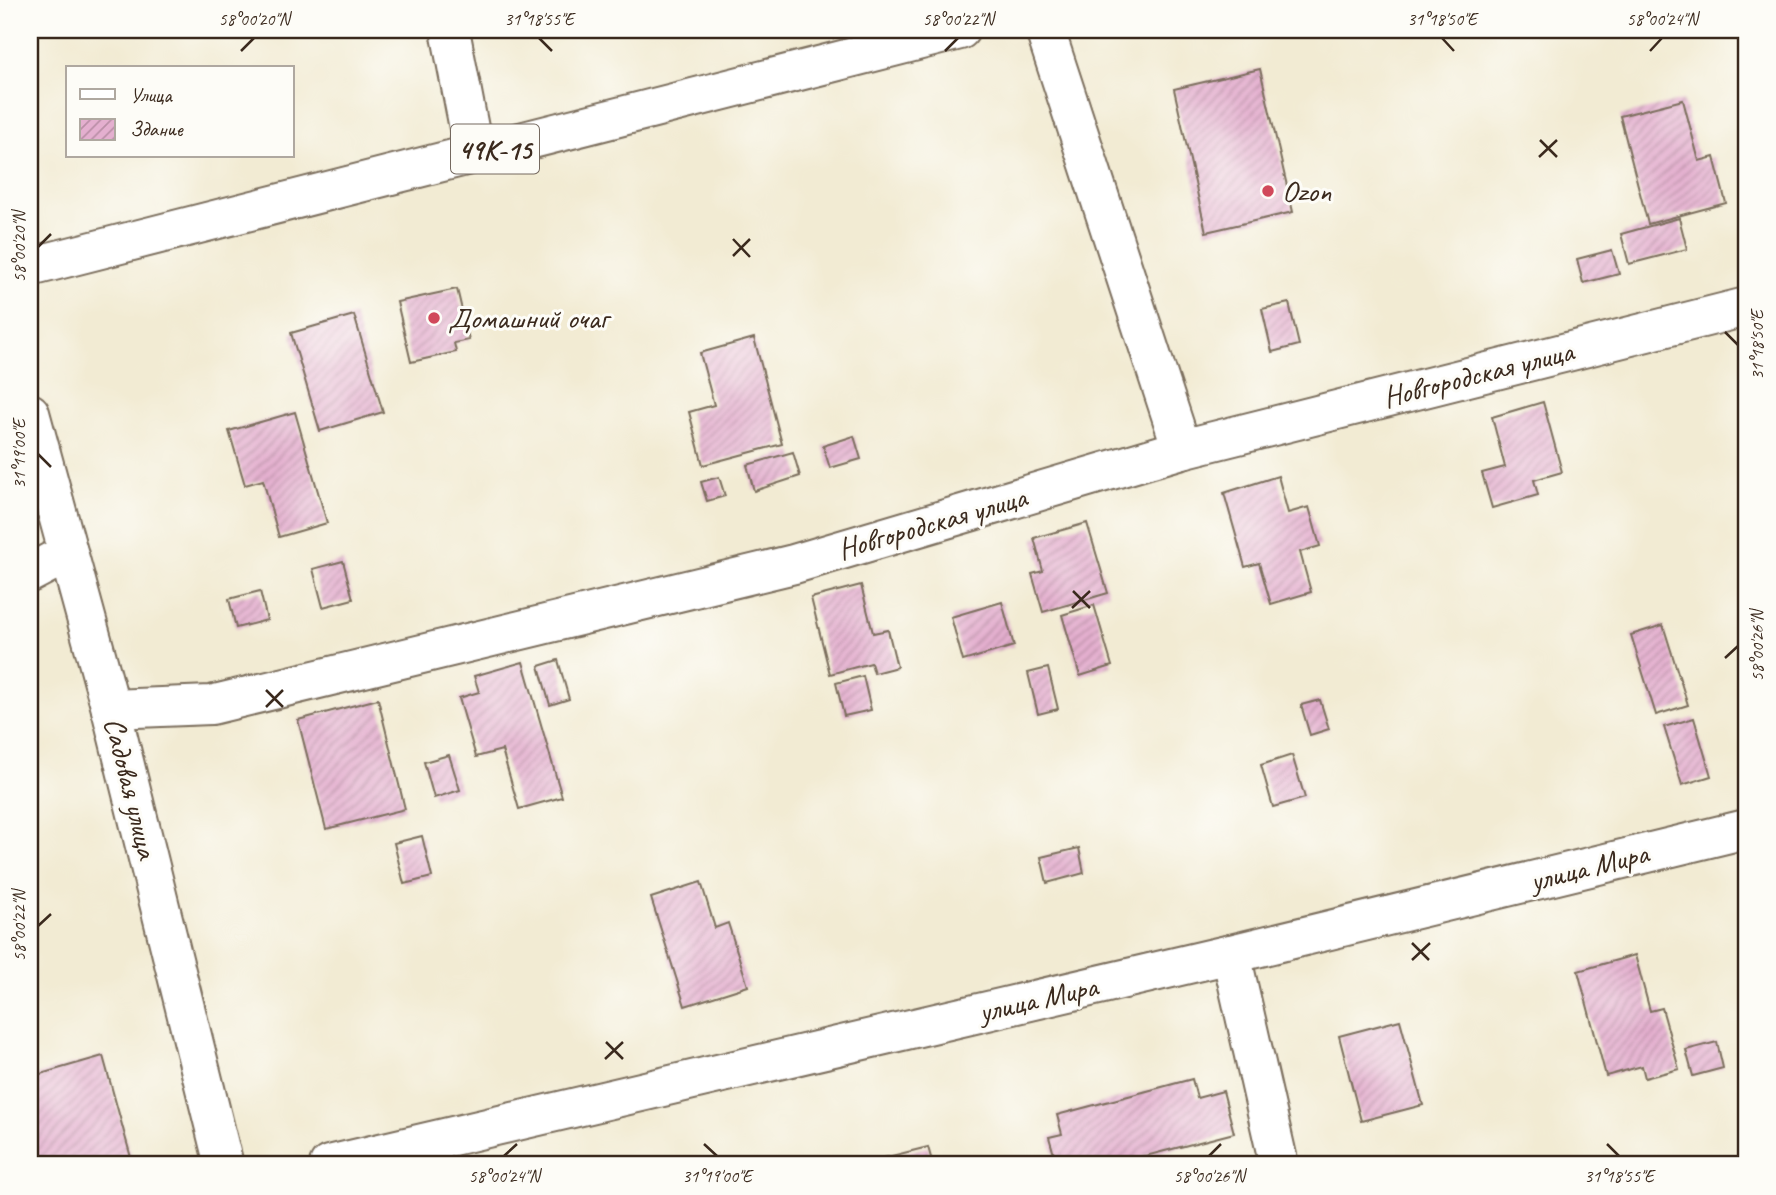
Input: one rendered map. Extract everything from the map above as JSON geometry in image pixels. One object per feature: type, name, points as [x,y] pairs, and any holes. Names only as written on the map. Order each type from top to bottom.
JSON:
[{"type":"street","points":[[450,30],[474,154]]},
{"type":"street","name":"49К-15","points":[[30,267],[960,30]]},
{"type":"street","points":[[1045,30],[1182,449]]},
{"type":"street","name":"Новгородская улица","points":[[111,709],[211,705],[781,567],[1182,449],[1746,307]]},
{"type":"street","name":"Садовая улица","points":[[30,413],[111,709],[224,1165]]},
{"type":"street","points":[[30,573],[68,553]]},
{"type":"street","name":"улица Мира","points":[[329,1165],[1231,954],[1746,829]]},
{"type":"street","points":[[1231,954],[1279,1165]]},
{"type":"building","points":[[1260,69],[1293,212],[1206,232],[1174,89]]},
{"type":"building","points":[[1683,100],[1699,161],[1714,157],[1726,203],[1648,224],[1620,116]]},
{"type":"building","points":[[1679,218],[1687,249],[1629,264],[1621,234]]},
{"type":"building","points":[[1612,250],[1619,274],[1583,283],[1577,259]]},
{"type":"building","points":[[457,289],[469,340],[454,343],[456,352],[411,362],[397,302]]},
{"type":"building","points":[[1289,303],[1299,345],[1272,352],[1262,309]]},
{"type":"building","points":[[354,315],[383,412],[320,431],[291,333]]},
{"type":"building","points":[[754,338],[782,444],[703,465],[689,412],[714,405],[700,353]]},
{"type":"building","points":[[1543,402],[1562,472],[1534,480],[1538,495],[1492,508],[1482,473],[1505,467],[1492,417]]},
{"type":"building","points":[[295,412],[327,523],[279,537],[263,480],[245,485],[229,431]]},
{"type":"building","points":[[854,436],[861,459],[830,468],[823,446]]},
{"type":"building","points":[[793,452],[800,476],[754,491],[747,465]]},
{"type":"building","points":[[1278,476],[1288,513],[1309,507],[1320,546],[1300,552],[1311,592],[1271,604],[1259,563],[1245,567],[1224,493]]},
{"type":"building","points":[[719,477],[725,496],[707,501],[701,482]]},
{"type":"building","points":[[1087,523],[1108,593],[1043,612],[1032,574],[1043,571],[1034,538]]},
{"type":"building","points":[[343,561],[353,599],[323,607],[313,569]]},
{"type":"building","points":[[861,585],[873,633],[888,630],[897,667],[874,673],[871,663],[830,674],[811,598]]},
{"type":"building","points":[[260,591],[267,620],[236,628],[229,599]]},
{"type":"building","points":[[1002,602],[1014,646],[963,661],[951,617]]},
{"type":"building","points":[[1094,605],[1112,666],[1080,676],[1062,615]]},
{"type":"building","points":[[1663,625],[1688,705],[1656,715],[1631,635]]},
{"type":"building","points":[[558,660],[569,699],[550,705],[539,666]]},
{"type":"building","points":[[523,662],[562,797],[519,809],[502,750],[476,757],[459,698],[479,692],[474,676]]},
{"type":"building","points":[[1048,668],[1058,709],[1038,714],[1028,673]]},
{"type":"building","points":[[863,676],[871,710],[844,716],[836,683]]},
{"type":"building","points":[[378,699],[405,809],[326,829],[298,720]]},
{"type":"building","points":[[1320,700],[1329,729],[1310,735],[1301,705]]},
{"type":"building","points":[[1694,718],[1711,776],[1682,785],[1664,727]]},
{"type":"building","points":[[449,755],[460,790],[434,798],[424,762]]},
{"type":"building","points":[[1292,755],[1305,798],[1273,807],[1261,765]]},
{"type":"building","points":[[422,836],[432,877],[404,884],[394,843]]},
{"type":"building","points":[[1079,848],[1084,873],[1047,883],[1041,857]]},
{"type":"building","points":[[701,882],[715,928],[728,923],[748,986],[685,1006],[651,898]]},
{"type":"building","points":[[1635,955],[1650,1011],[1662,1008],[1679,1069],[1645,1078],[1642,1066],[1606,1076],[1578,971]]},
{"type":"building","points":[[1400,1020],[1423,1105],[1361,1121],[1339,1036]]},
{"type":"building","points":[[1717,1042],[1723,1068],[1693,1076],[1686,1050]]},
{"type":"building","points":[[103,1056],[133,1165],[30,1165],[30,1077]]},
{"type":"building","points":[[1192,1079],[1197,1098],[1223,1091],[1234,1133],[1111,1165],[1057,1165],[1049,1137],[1062,1134],[1057,1115]]},
{"type":"building","points":[[928,1147],[933,1165],[859,1165],[859,1164]]},
{"type":"place","name":"Ozon","points":[[1268,191]]},
{"type":"place","name":"Домашний очаг","points":[[434,318]]}]
